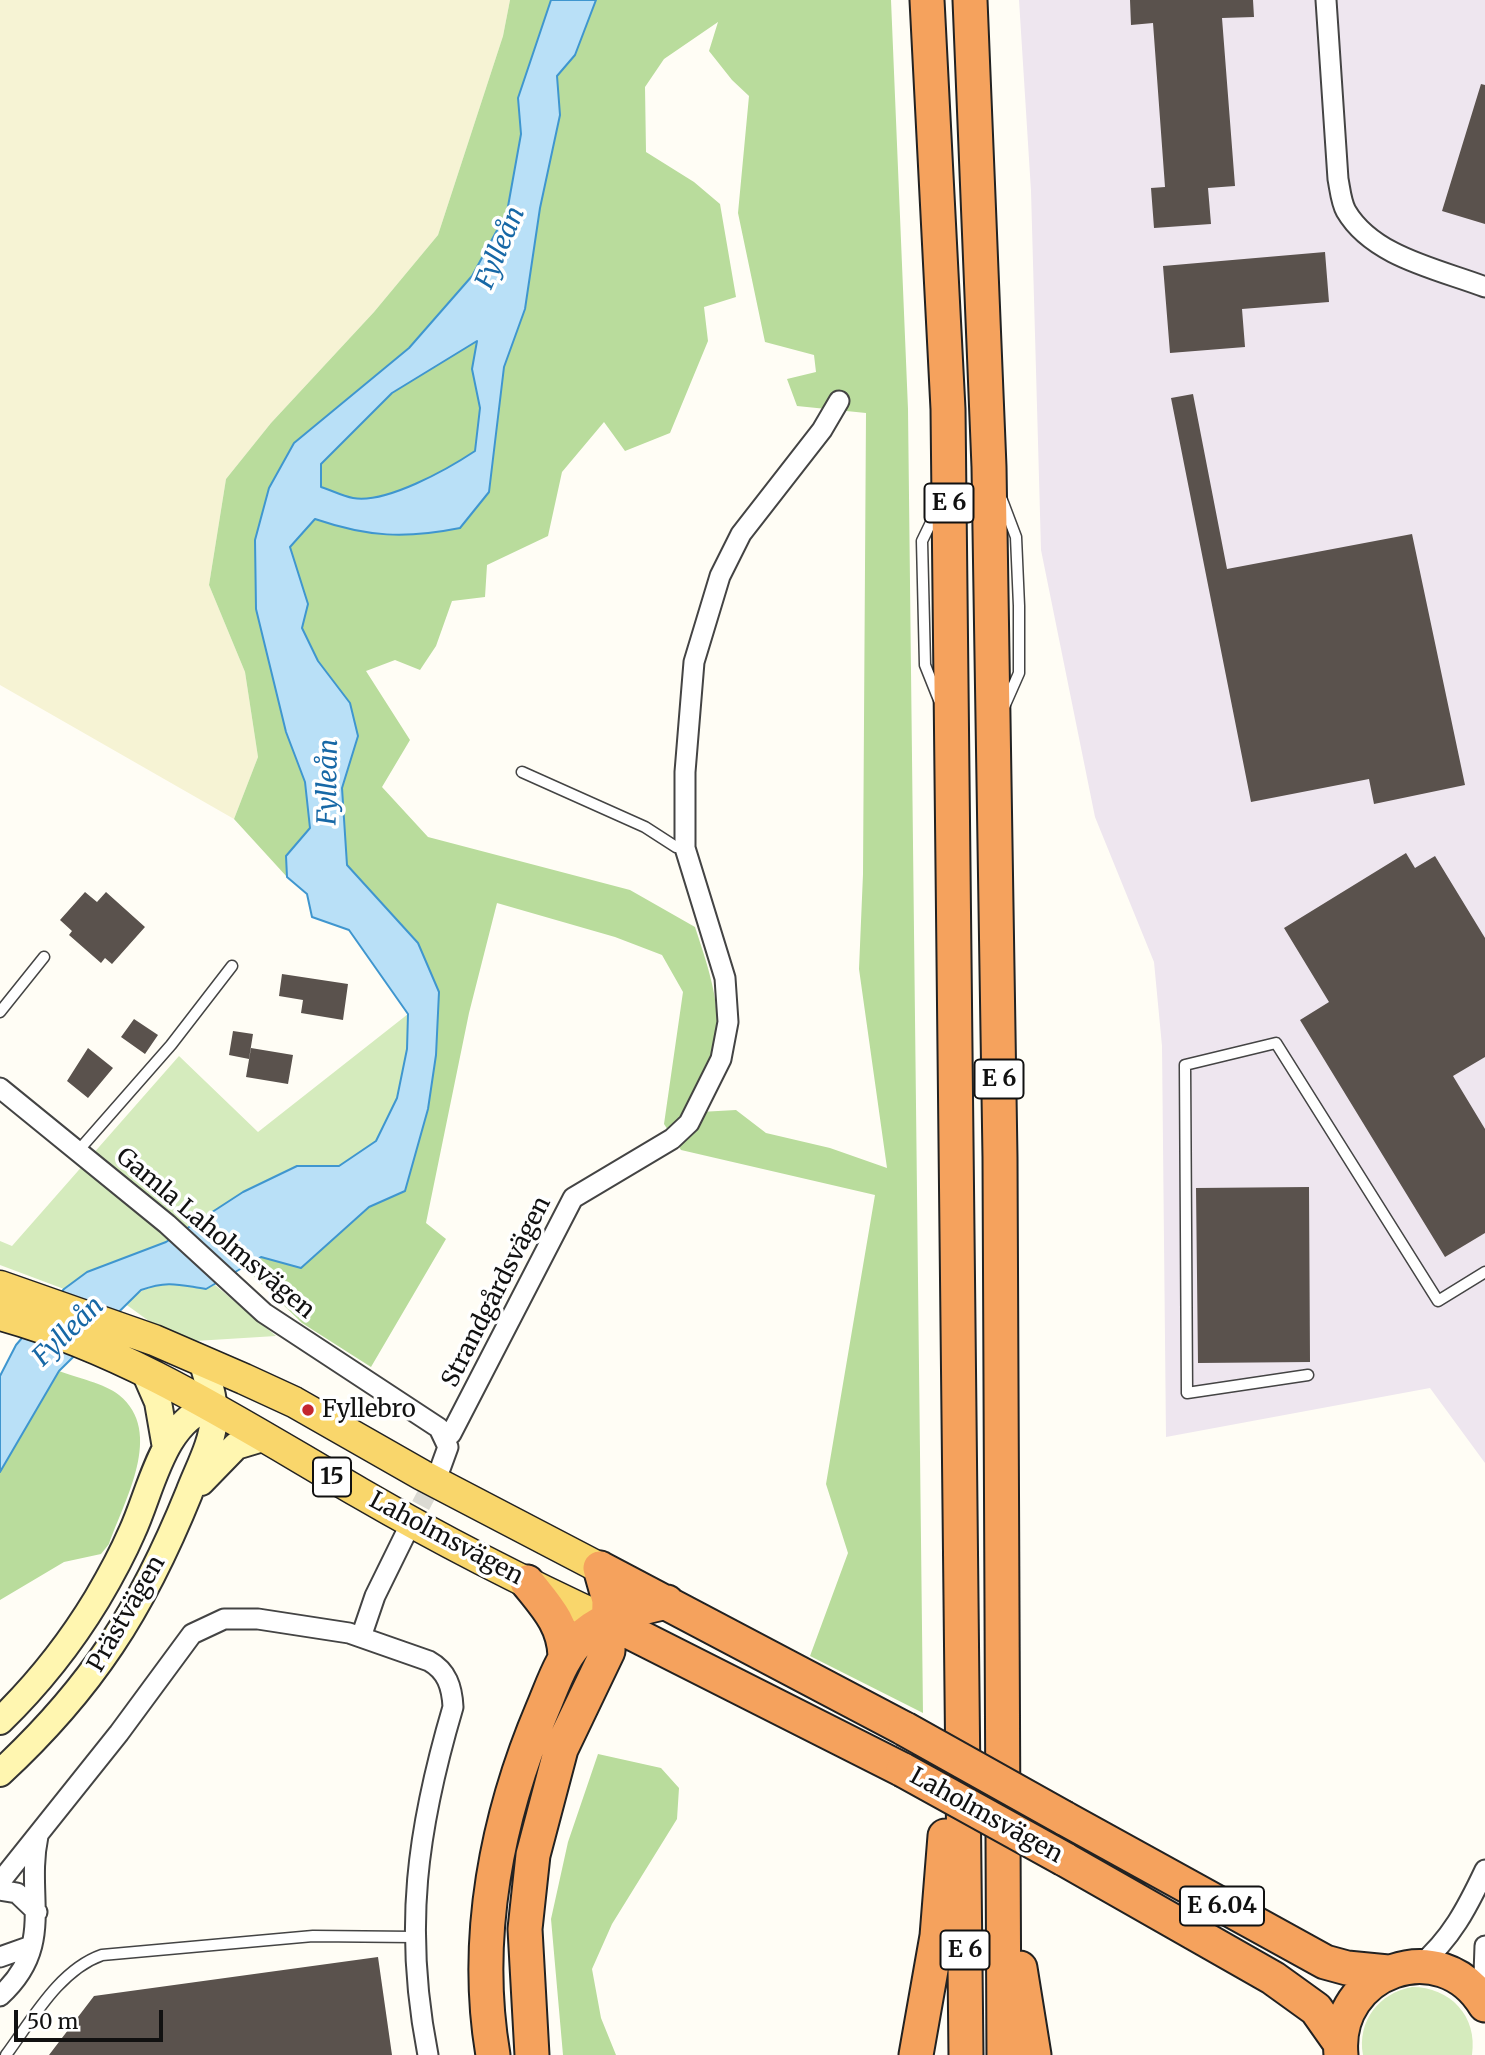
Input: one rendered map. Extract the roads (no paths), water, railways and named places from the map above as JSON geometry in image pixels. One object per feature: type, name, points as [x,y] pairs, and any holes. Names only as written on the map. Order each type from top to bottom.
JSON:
[{"type":"highway","name":"E 6","points":[[927,0],[949,485],[966,2055]]},
{"type":"highway","name":"E 6","points":[[970,0],[989,467],[1000,1157],[1004,2055]]},
{"type":"highway","points":[[916,2055],[937,1936],[945,1840],[948,1574],[962,1538]]},
{"type":"highway","points":[[532,2055],[525,1929],[533,1854],[561,1749],[608,1651],[609,1600],[600,1568]]},
{"type":"highway","name":"Laholmsvägen","points":[[600,1568],[905,1729],[1325,1962],[1347,1968],[1404,1969],[1455,1976],[1484,2004]]},
{"type":"highway","points":[[527,1582],[555,1617],[563,1638],[565,1656]]},
{"type":"highway","points":[[493,2055],[487,1954],[493,1876],[511,1789],[565,1656],[593,1628],[633,1610],[667,1602]]},
{"type":"highway","name":"Laholmsvägen","points":[[610,1622],[903,1770],[1273,1978],[1316,2010],[1340,2049]]},
{"type":"highway","points":[[596,1678],[635,1656],[666,1650]]},
{"type":"highway","points":[[1002,1854],[1034,2055]]},
{"type":"highway","name":"Laholmsvägen","points":[[1340,2049],[1344,2020],[1353,2000],[1369,1984],[1404,1969]]},
{"type":"main road","name":"Laholmsvägen","points":[[0,1286],[154,1340],[294,1402],[434,1482],[600,1568]]},
{"type":"main road","name":"Laholmsvägen","points":[[0,1315],[88,1345],[144,1370],[213,1405],[385,1507],[527,1582],[610,1622]]},
{"type":"main road","name":"Laholmsvägen","points":[[213,1405],[241,1399],[294,1402]]},
{"type":"street","points":[[1326,0],[1338,180],[1345,209],[1362,232],[1382,247],[1485,287]]},
{"type":"street","name":"Strandgårdsvägen","points":[[446,1437],[451,1434],[573,1198],[672,1139],[689,1123],[721,1059],[728,1022],[725,978],[685,849],[685,772],[694,662],[707,612],[741,534],[822,430],[839,401]]},
{"type":"street","name":"Gamla Laholmsvägen","points":[[0,1088],[167,1224],[239,1291],[305,1341],[427,1419],[446,1437]]},
{"type":"street","name":"Prästvägen","points":[[0,1773],[53,1722],[110,1652],[135,1609],[184,1506],[210,1441],[213,1405],[202,1360]]},
{"type":"street","points":[[144,1370],[158,1402],[166,1448]]},
{"type":"street","name":"Prästvägen","points":[[0,1721],[44,1673],[96,1601],[132,1532],[166,1448],[190,1416],[213,1405]]},
{"type":"street","name":"Prästvägen","points":[[184,1506],[225,1455],[236,1446],[266,1437]]},
{"type":"street","points":[[440,1469],[448,1447],[446,1437]]},
{"type":"street","points":[[361,1637],[374,1595],[405,1535]]},
{"type":"street","points":[[0,1882],[120,1733],[192,1634],[224,1619],[258,1619],[361,1637],[429,1661],[437,1666],[452,1687],[453,1707],[420,1841],[414,1937],[416,1990],[428,2055]]},
{"type":"street","points":[[0,1996],[20,1973],[31,1946],[37,1912],[33,1866],[39,1831]]},
{"type":"street","points":[[1404,1969],[1442,1947],[1454,1930],[1485,1870]]},
{"type":"street","points":[[0,1890],[17,1893],[37,1912]]},
{"type":"street","points":[[0,1957],[31,1946]]},
{"type":"street","points":[[1484,2004],[1485,1946]]},
{"type":"lane","points":[[522,772],[645,827],[676,847],[685,849]]},
{"type":"lane","points":[[0,1012],[44,957]]},
{"type":"lane","points":[[78,1151],[171,1045],[232,967]]},
{"type":"lane","points":[[1308,1375],[1187,1393],[1185,1065],[1276,1043],[1438,1301],[1485,1272]]},
{"type":"lane","points":[[6,2055],[68,1975],[89,1960],[102,1955],[301,1936],[414,1937]]},
{"type":"water","name":"Fylleån","points":[[551,0],[596,0],[575,55],[557,76],[560,115],[540,208],[525,309],[504,367],[489,492],[460,528],[404,535],[370,533],[315,519],[290,547],[308,604],[302,628],[318,661],[350,703],[358,736],[342,788],[347,865],[418,943],[439,992],[436,1055],[428,1109],[405,1191],[369,1207],[301,1268],[261,1257],[206,1289],[167,1284],[141,1290],[59,1371],[0,1472],[0,1376],[16,1345],[64,1289],[87,1272],[166,1242],[243,1192],[297,1166],[339,1166],[376,1141],[397,1098],[407,1049],[408,1014],[349,930],[312,917],[307,894],[287,877],[286,856],[310,828],[305,782],[286,732],[256,609],[255,540],[269,488],[294,443],[409,348],[472,276],[507,212],[521,134],[518,98]],"holes":[[[477,341],[472,369],[480,408],[475,451],[416,484],[382,496],[353,498],[321,487],[321,464],[392,393]]]},
{"type":"tunnel","points":[[407,1531],[439,1471]]},
{"type":"place","name":"Fyllebro","points":[[308,1410]]}]
